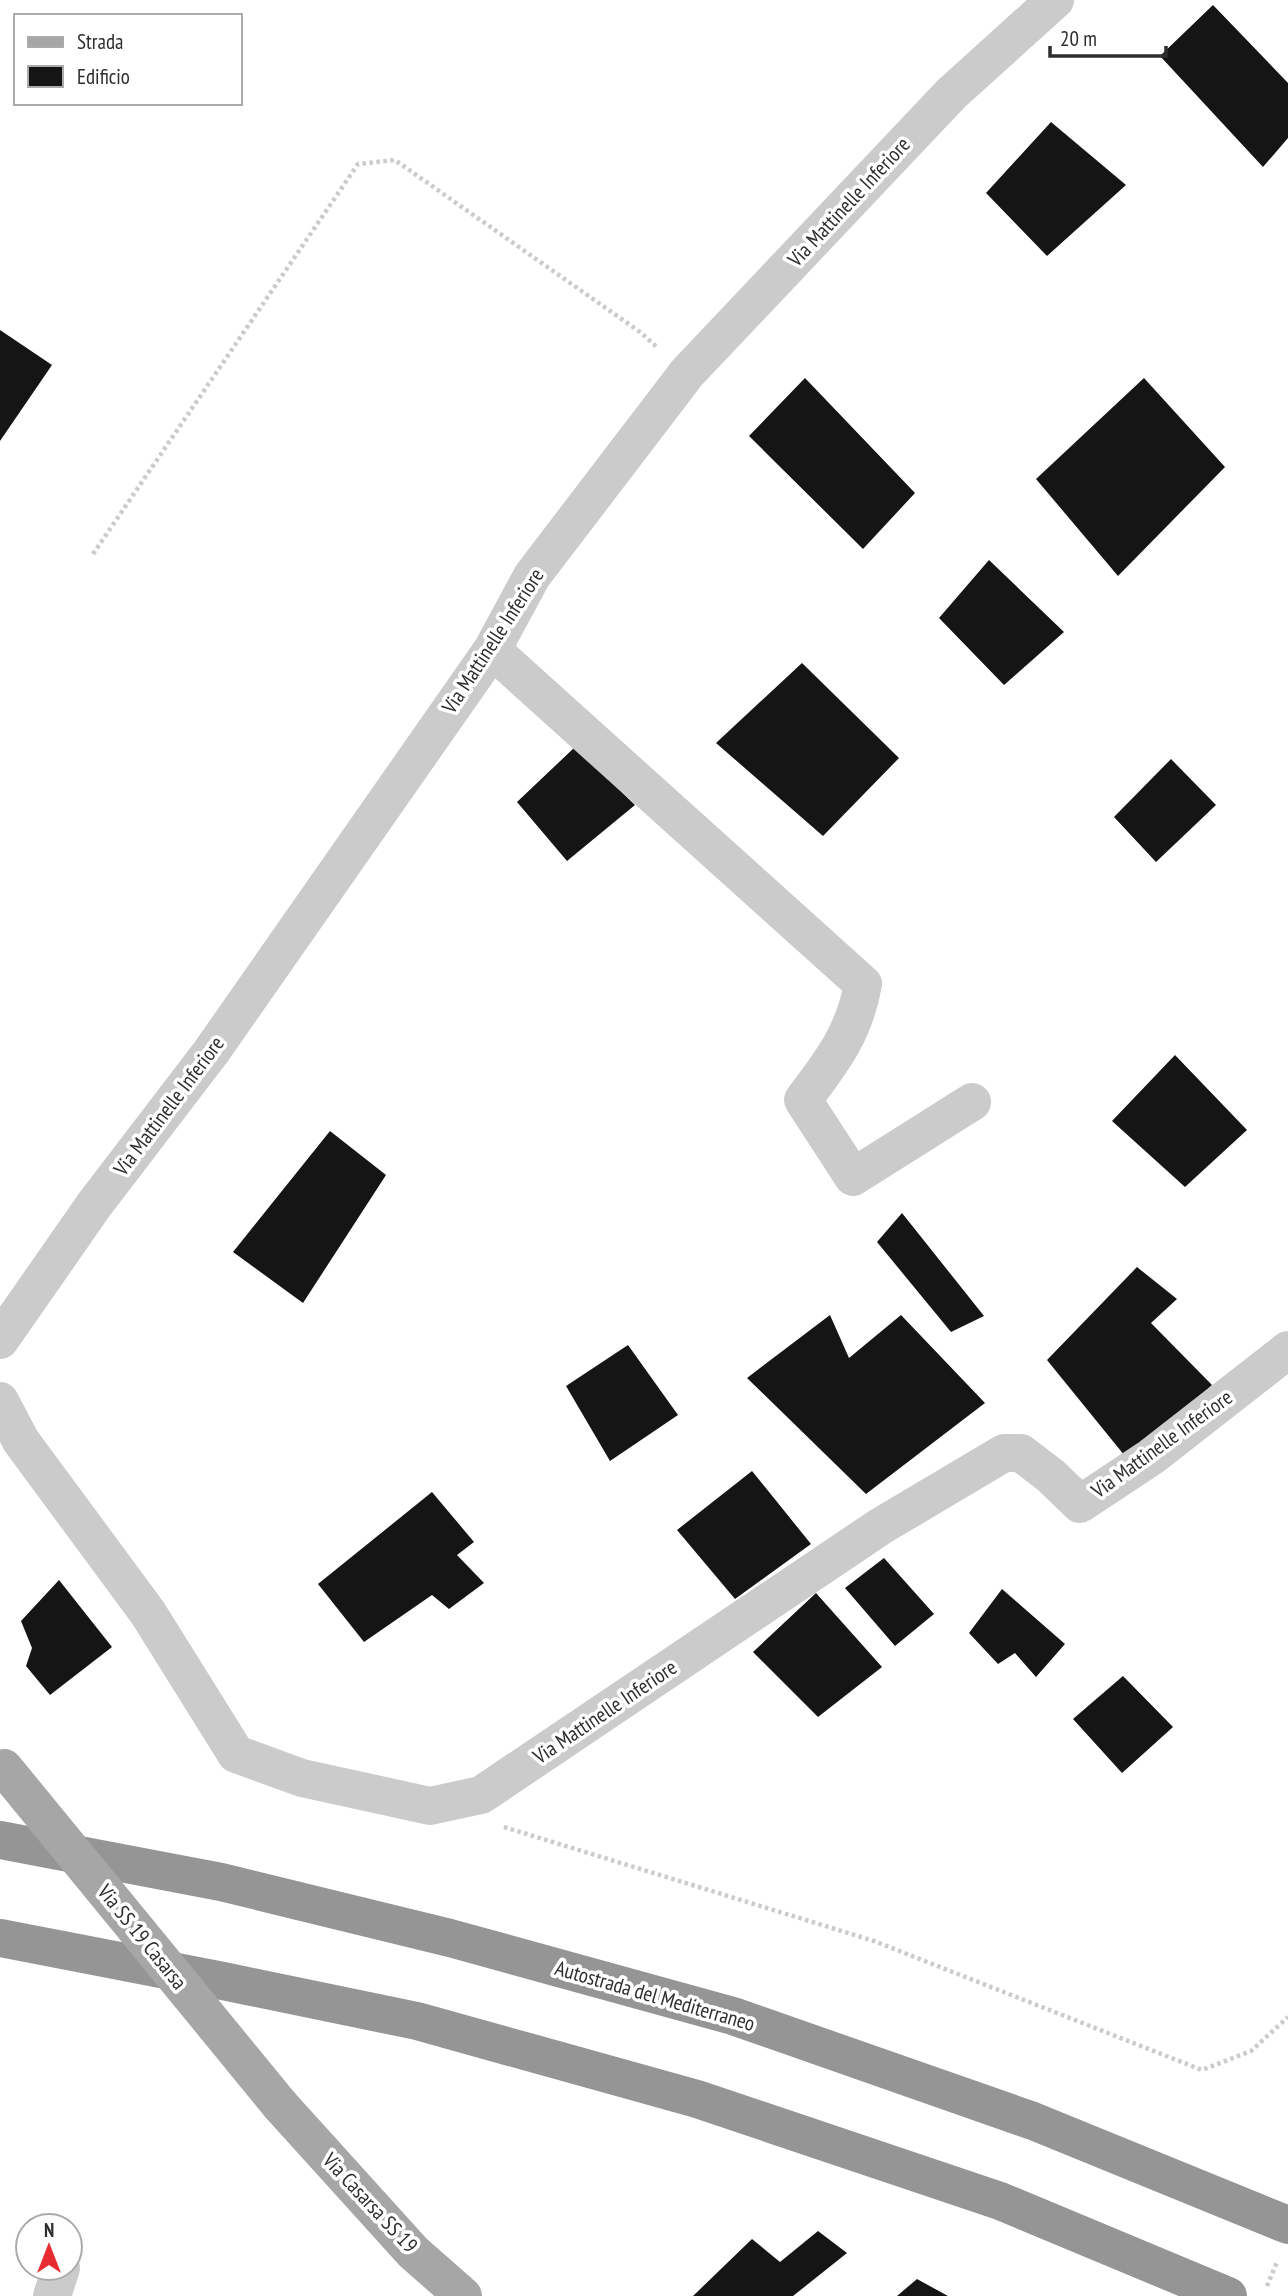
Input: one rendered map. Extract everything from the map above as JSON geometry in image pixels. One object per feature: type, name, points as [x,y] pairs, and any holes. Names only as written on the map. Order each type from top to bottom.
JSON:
[{"type":"highway","name":"Autostrada del Mediterraneo","points":[[0,1840],[220,1882],[450,1938],[733,2016],[1034,2121],[1283,2242]]},
{"type":"highway","points":[[0,1938],[417,2021],[696,2099],[1000,2201],[1228,2296]]},
{"type":"main road","name":"Via SS 19 Casarsa","points":[[2,1766],[281,2105]]},
{"type":"main road","name":"Via Casarsa SS 19","points":[[281,2105],[413,2252],[463,2296]]},
{"type":"street","name":"Via Mattinelle Inferiore","points":[[0,1340],[94,1205],[211,1052],[492,650],[533,576],[687,373],[951,94],[1055,0]]},
{"type":"street","points":[[492,650],[863,984],[859,1008],[839,1053],[803,1100],[853,1177],[972,1102]]},
{"type":"street","name":"Via Mattinelle Inferiore","points":[[0,1401],[21,1441],[148,1614],[236,1754],[302,1779],[430,1806],[481,1795],[881,1527],[1003,1453],[1021,1453],[1051,1476],[1080,1504],[1151,1457],[1288,1350]]},
{"type":"path","points":[[93,554],[358,164],[395,160],[640,332],[687,373]]},
{"type":"path","points":[[501,1826],[874,1941],[1202,2070],[1251,2051],[1288,2017]]},
{"type":"path","points":[[1263,2296],[1283,2242]]},
{"type":"building","points":[[1213,5],[1288,83],[1288,138],[1263,167],[1160,56]]},
{"type":"building","points":[[1051,122],[1126,185],[1047,256],[986,193]]},
{"type":"building","points":[[0,330],[52,365],[0,441]]},
{"type":"building","points":[[805,378],[915,493],[863,549],[749,436]]},
{"type":"building","points":[[1144,378],[1225,467],[1118,576],[1036,479]]},
{"type":"building","points":[[989,560],[1064,632],[1004,685],[939,618]]},
{"type":"building","points":[[802,663],[899,758],[823,836],[716,743]]},
{"type":"building","points":[[575,747],[635,805],[567,861],[517,802]]},
{"type":"building","points":[[1171,759],[1216,805],[1156,862],[1114,817]]},
{"type":"building","points":[[1175,1055],[1247,1130],[1185,1187],[1112,1121]]},
{"type":"building","points":[[330,1131],[386,1175],[303,1303],[233,1252]]},
{"type":"building","points":[[902,1213],[984,1316],[951,1332],[877,1242]]},
{"type":"building","points":[[1137,1267],[1177,1299],[1151,1323],[1212,1385],[1129,1461],[1047,1360]]},
{"type":"building","points":[[830,1315],[849,1358],[901,1315],[985,1403],[866,1494],[747,1378]]},
{"type":"building","points":[[628,1345],[678,1415],[610,1461],[566,1386]]},
{"type":"building","points":[[752,1471],[811,1544],[735,1599],[677,1530]]},
{"type":"building","points":[[432,1492],[474,1542],[457,1555],[484,1583],[449,1609],[432,1595],[364,1642],[318,1584]]},
{"type":"building","points":[[884,1558],[934,1614],[895,1646],[845,1588]]},
{"type":"building","points":[[59,1580],[112,1647],[50,1695],[26,1666],[32,1648],[21,1621]]},
{"type":"building","points":[[1002,1589],[1065,1644],[1036,1677],[1015,1653],[998,1664],[969,1633]]},
{"type":"building","points":[[816,1593],[882,1667],[818,1717],[753,1652]]},
{"type":"building","points":[[1123,1676],[1173,1727],[1122,1773],[1073,1719]]},
{"type":"building","points":[[818,2231],[847,2253],[793,2296],[693,2296],[752,2239],[780,2262]]},
{"type":"building","points":[[917,2279],[948,2296],[897,2296]]}]
